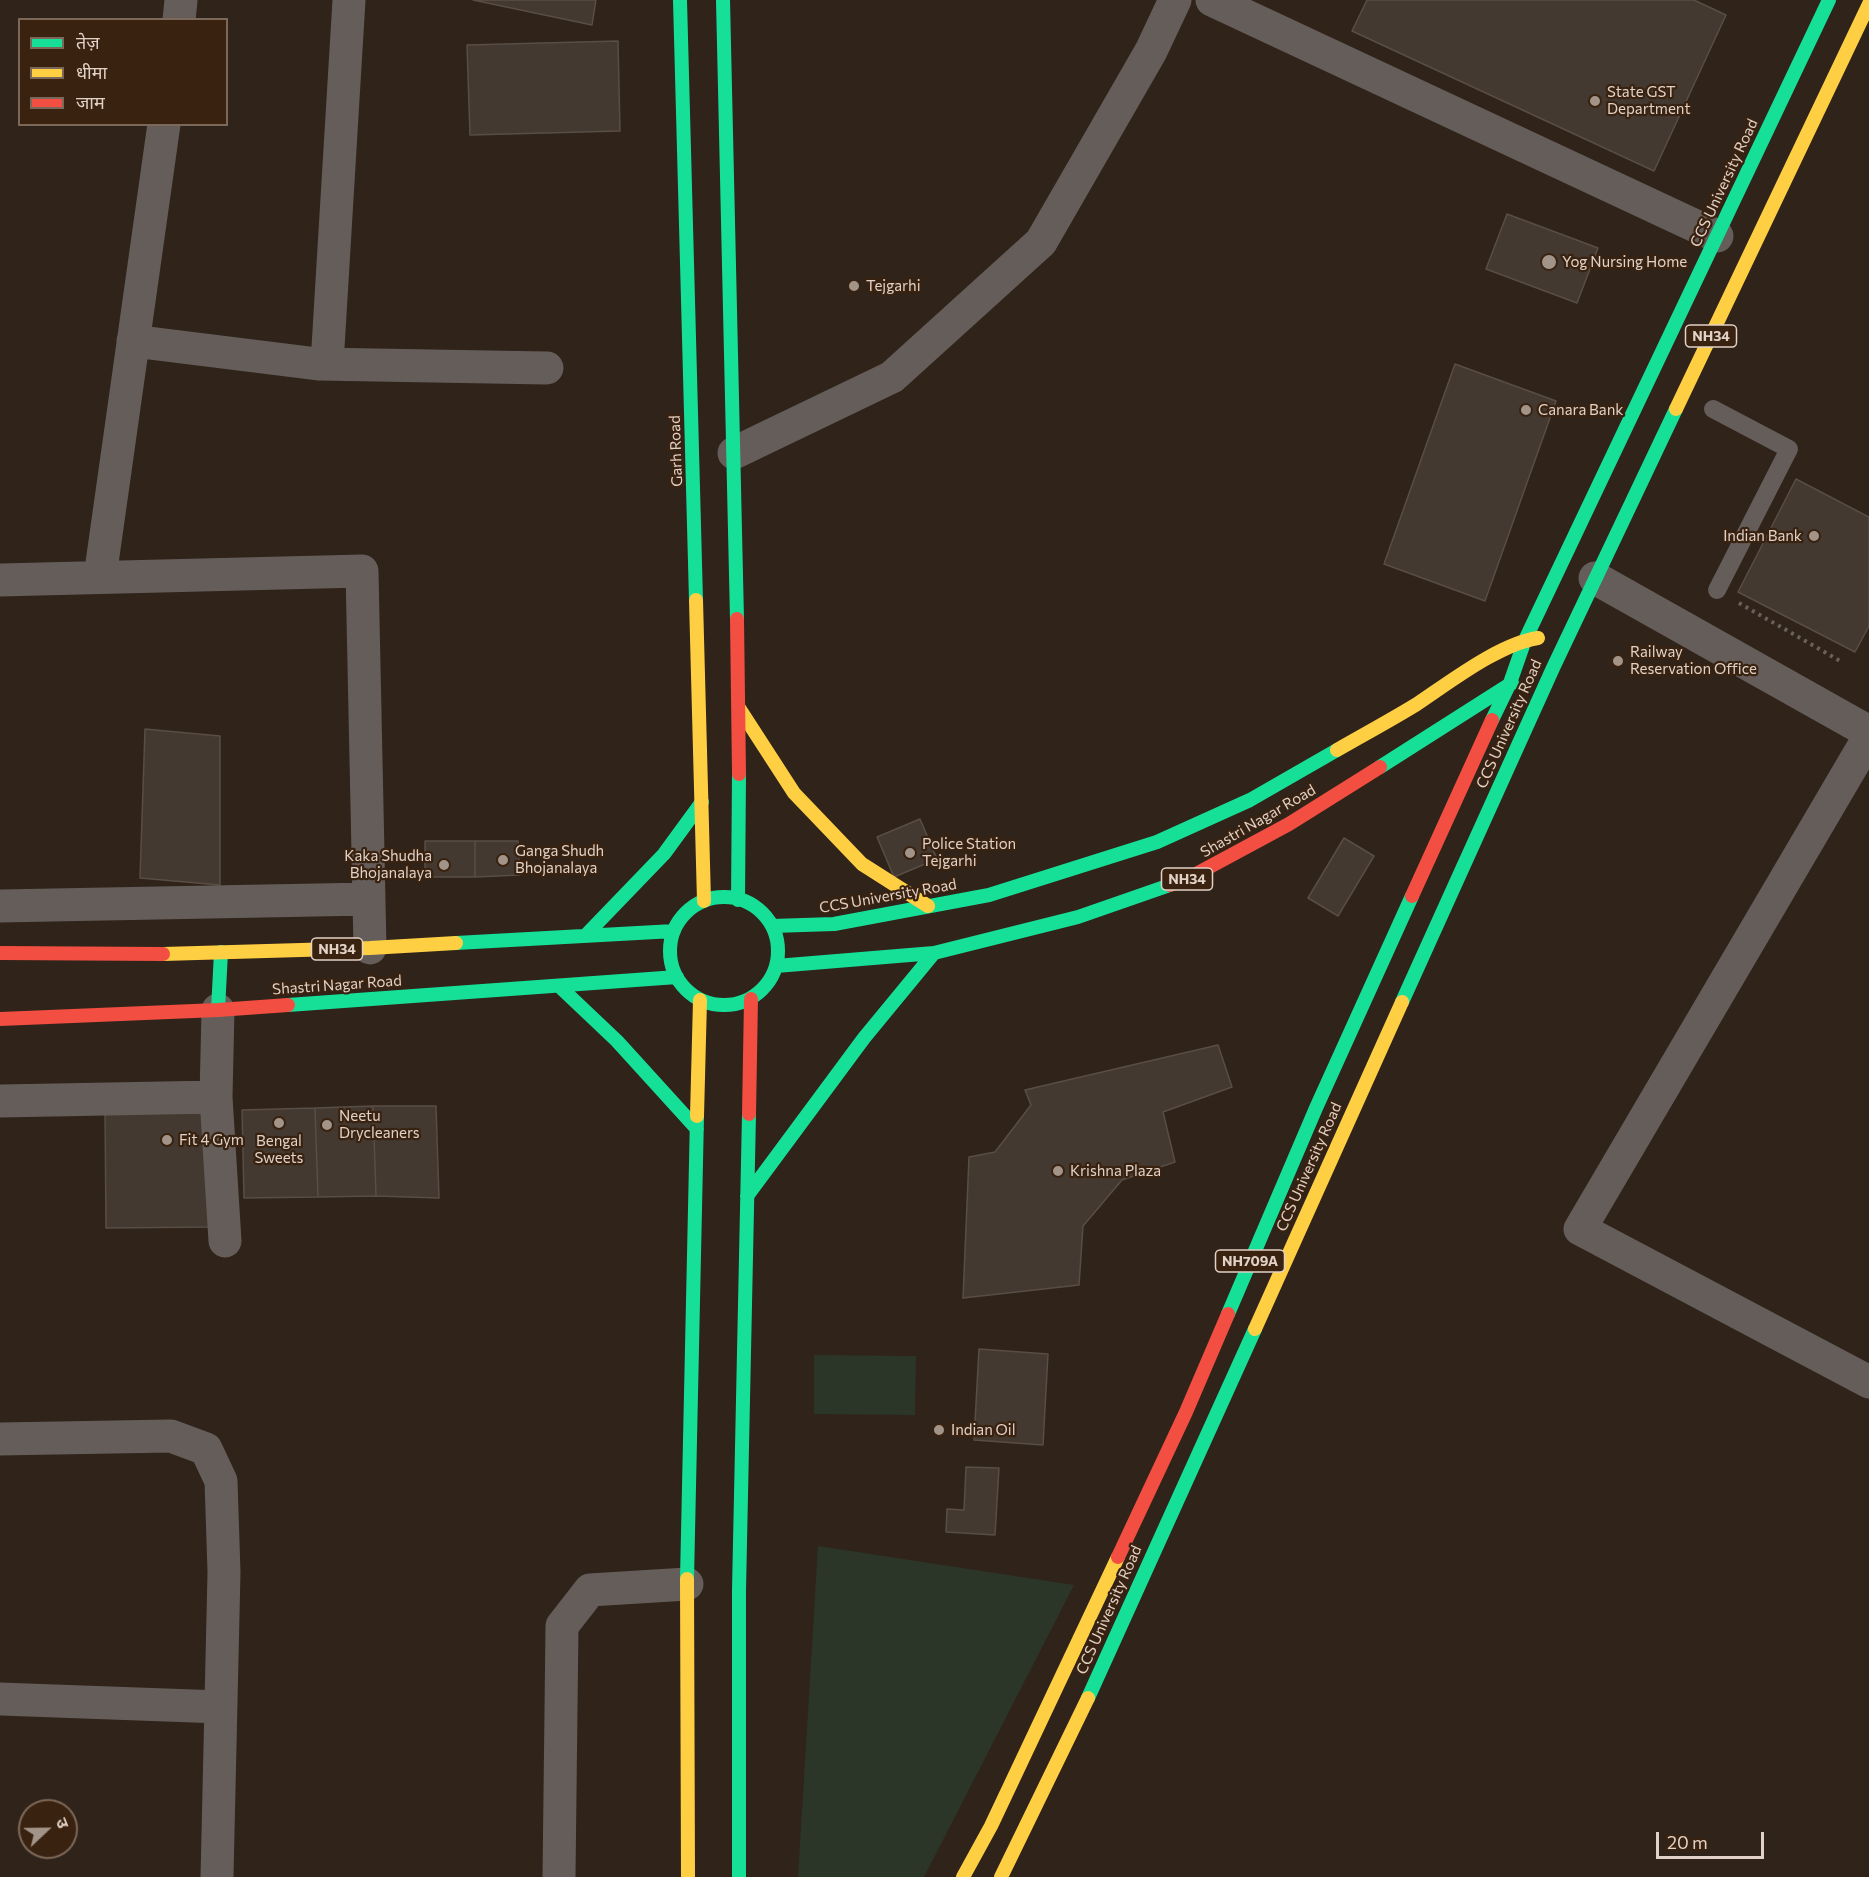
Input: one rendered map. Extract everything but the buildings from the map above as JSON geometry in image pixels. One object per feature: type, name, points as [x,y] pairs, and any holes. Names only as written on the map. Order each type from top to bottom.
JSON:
[{"type":"main road","name":"Garh Road","points":[[680,0],[704,901]]},
{"type":"main road","points":[[723,0],[739,708],[738,900]]},
{"type":"main road","name":"CCS University Road","points":[[1001,1877],[1086,1703],[1198,1419],[1316,1108],[1481,742],[1510,683],[1525,640],[1829,0]]},
{"type":"main road","name":"CCS University Road","points":[[963,1877],[1198,1419],[1553,668],[1558,635],[1595,578],[1869,4]]},
{"type":"main road","name":"CCS University Road","points":[[772,926],[834,924],[989,895],[1157,842],[1250,800],[1405,711],[1487,659],[1525,640],[1558,635]]},
{"type":"main road","name":"Shastri Nagar Road","points":[[776,966],[934,953],[1078,917],[1187,879],[1289,824],[1510,683],[1553,668]]},
{"type":"main road","points":[[739,708],[794,793],[862,864],[928,906]]},
{"type":"main road","points":[[585,936],[664,854],[702,802]]},
{"type":"main road","points":[[726,897],[745,901],[759,910],[772,926],[777,940],[778,957],[774,974],[764,988],[751,999],[734,1005],[717,1005],[700,1000],[685,989],[677,977],[670,956],[671,937],[679,920],[692,907],[704,901],[726,897]]},
{"type":"main road","name":"NH34","points":[[0,953],[221,952],[370,948],[674,931]]},
{"type":"main road","points":[[218,1010],[221,952]]},
{"type":"main road","points":[[747,1196],[864,1038],[934,953]]},
{"type":"main road","name":"Shastri Nagar Road","points":[[0,1019],[218,1010],[677,977]]},
{"type":"main road","points":[[559,986],[617,1041],[697,1129]]},
{"type":"main road","points":[[739,1877],[739,1590],[751,999]]},
{"type":"main road","points":[[688,1877],[687,1584],[700,1000]]},
{"type":"street","points":[[178,18],[181,0]]},
{"type":"street","points":[[327,364],[349,0]]},
{"type":"street","points":[[734,453],[892,377],[1041,242],[1151,51],[1175,0]]},
{"type":"street","points":[[1212,0],[1718,236]]},
{"type":"street","points":[[100,578],[164,126]]},
{"type":"street","points":[[134,341],[327,364],[547,368]]},
{"type":"street","points":[[0,580],[362,571],[370,948]]},
{"type":"street","points":[[1595,578],[1869,732]]},
{"type":"street","points":[[1869,737],[1580,1229],[1869,1382]]},
{"type":"street","points":[[0,906],[369,899]]},
{"type":"street","points":[[218,1010],[216,1097],[225,1241]]},
{"type":"street","points":[[0,1101],[216,1097]]},
{"type":"street","points":[[0,1439],[171,1436],[206,1449],[220,1481],[224,1572],[217,1877]]},
{"type":"street","points":[[559,1877],[562,1626],[590,1590],[687,1584]]},
{"type":"street","points":[[0,1699],[221,1707]]},
{"type":"lane","points":[[1713,409],[1789,449],[1717,590]]},
{"type":"path","points":[[1717,590],[1842,662]]},
{"type":"green space","points":[[814,1355],[916,1356],[915,1415],[814,1414]]},
{"type":"green space","points":[[818,1546],[1074,1585],[924,1877],[798,1877]]},
{"type":"traffic: fast","points":[[680,0],[696,600]]},
{"type":"traffic: fast","points":[[723,0],[737,619]]},
{"type":"traffic: fast","points":[[1492,720],[1510,683],[1525,640],[1829,0]]},
{"type":"traffic: fast","points":[[1402,1002],[1553,668],[1676,409]]},
{"type":"traffic: fast","points":[[1380,767],[1512,683]]},
{"type":"traffic: fast","points":[[772,926],[834,924],[989,895],[1157,842],[1250,800],[1337,750]]},
{"type":"traffic: fast","points":[[738,900],[739,774]]},
{"type":"traffic: fast","points":[[585,936],[664,854],[702,802]]},
{"type":"traffic: fast","points":[[776,966],[934,953],[1078,917],[1170,885]]},
{"type":"traffic: fast","points":[[1228,1314],[1316,1108],[1412,896]]},
{"type":"traffic: fast","points":[[724,897],[745,901],[762,913],[774,930],[778,951],[774,972],[762,989],[745,1001],[724,1005],[703,1001],[686,989],[674,972],[670,951],[674,930],[686,913],[703,901],[724,897]]},
{"type":"traffic: fast","points":[[456,943],[674,931]]},
{"type":"traffic: fast","points":[[218,1010],[221,952]]},
{"type":"traffic: fast","points":[[747,1196],[864,1038],[934,953]]},
{"type":"traffic: fast","points":[[288,1005],[677,977]]},
{"type":"traffic: fast","points":[[559,986],[617,1041],[697,1129]]},
{"type":"traffic: fast","points":[[739,1877],[739,1590],[749,1114]]},
{"type":"traffic: fast","points":[[687,1579],[697,1116]]},
{"type":"traffic: fast","points":[[1088,1698],[1255,1329]]},
{"type":"traffic: slow","points":[[1676,409],[1869,4]]},
{"type":"traffic: slow","points":[[696,600],[704,901]]},
{"type":"traffic: slow","points":[[1337,750],[1417,704],[1491,656],[1538,638]]},
{"type":"traffic: slow","points":[[739,708],[794,793],[862,864],[928,906]]},
{"type":"traffic: slow","points":[[163,954],[456,943]]},
{"type":"traffic: slow","points":[[697,1116],[700,1000]]},
{"type":"traffic: slow","points":[[1255,1329],[1402,1002]]},
{"type":"traffic: slow","points":[[963,1877],[991,1826],[1118,1557]]},
{"type":"traffic: slow","points":[[687,1579],[688,1877]]},
{"type":"traffic: slow","points":[[1001,1877],[1088,1698]]},
{"type":"traffic: jam","points":[[737,619],[739,774]]},
{"type":"traffic: jam","points":[[1412,896],[1492,720]]},
{"type":"traffic: jam","points":[[1170,885],[1187,879],[1289,824],[1380,767]]},
{"type":"traffic: jam","points":[[0,953],[163,954]]},
{"type":"traffic: jam","points":[[749,1114],[751,999]]},
{"type":"traffic: jam","points":[[0,1019],[288,1005]]},
{"type":"traffic: jam","points":[[1118,1557],[1186,1412],[1228,1314]]},
{"type":"place","name":"State GST Department","points":[[1595,101]]},
{"type":"place","name":"Yog Nursing Home","points":[[1549,262]]},
{"type":"place","name":"Tejgarhi","points":[[854,286]]},
{"type":"place","name":"Canara Bank","points":[[1526,410]]},
{"type":"place","name":"Indian Bank","points":[[1814,536]]},
{"type":"place","name":"Railway Reservation Office","points":[[1618,661]]},
{"type":"place","name":"Police Station Tejgarhi","points":[[910,853]]},
{"type":"place","name":"Ganga Shudh Bhojanalaya","points":[[503,860]]},
{"type":"place","name":"Kaka Shudha Bhojanalaya","points":[[444,865]]},
{"type":"place","name":"Bengal Sweets","points":[[279,1123]]},
{"type":"place","name":"Neetu Drycleaners","points":[[327,1125]]},
{"type":"place","name":"Fit 4 Gym","points":[[167,1140]]},
{"type":"place","name":"Krishna Plaza","points":[[1058,1171]]},
{"type":"place","name":"Indian Oil","points":[[939,1430]]}]
